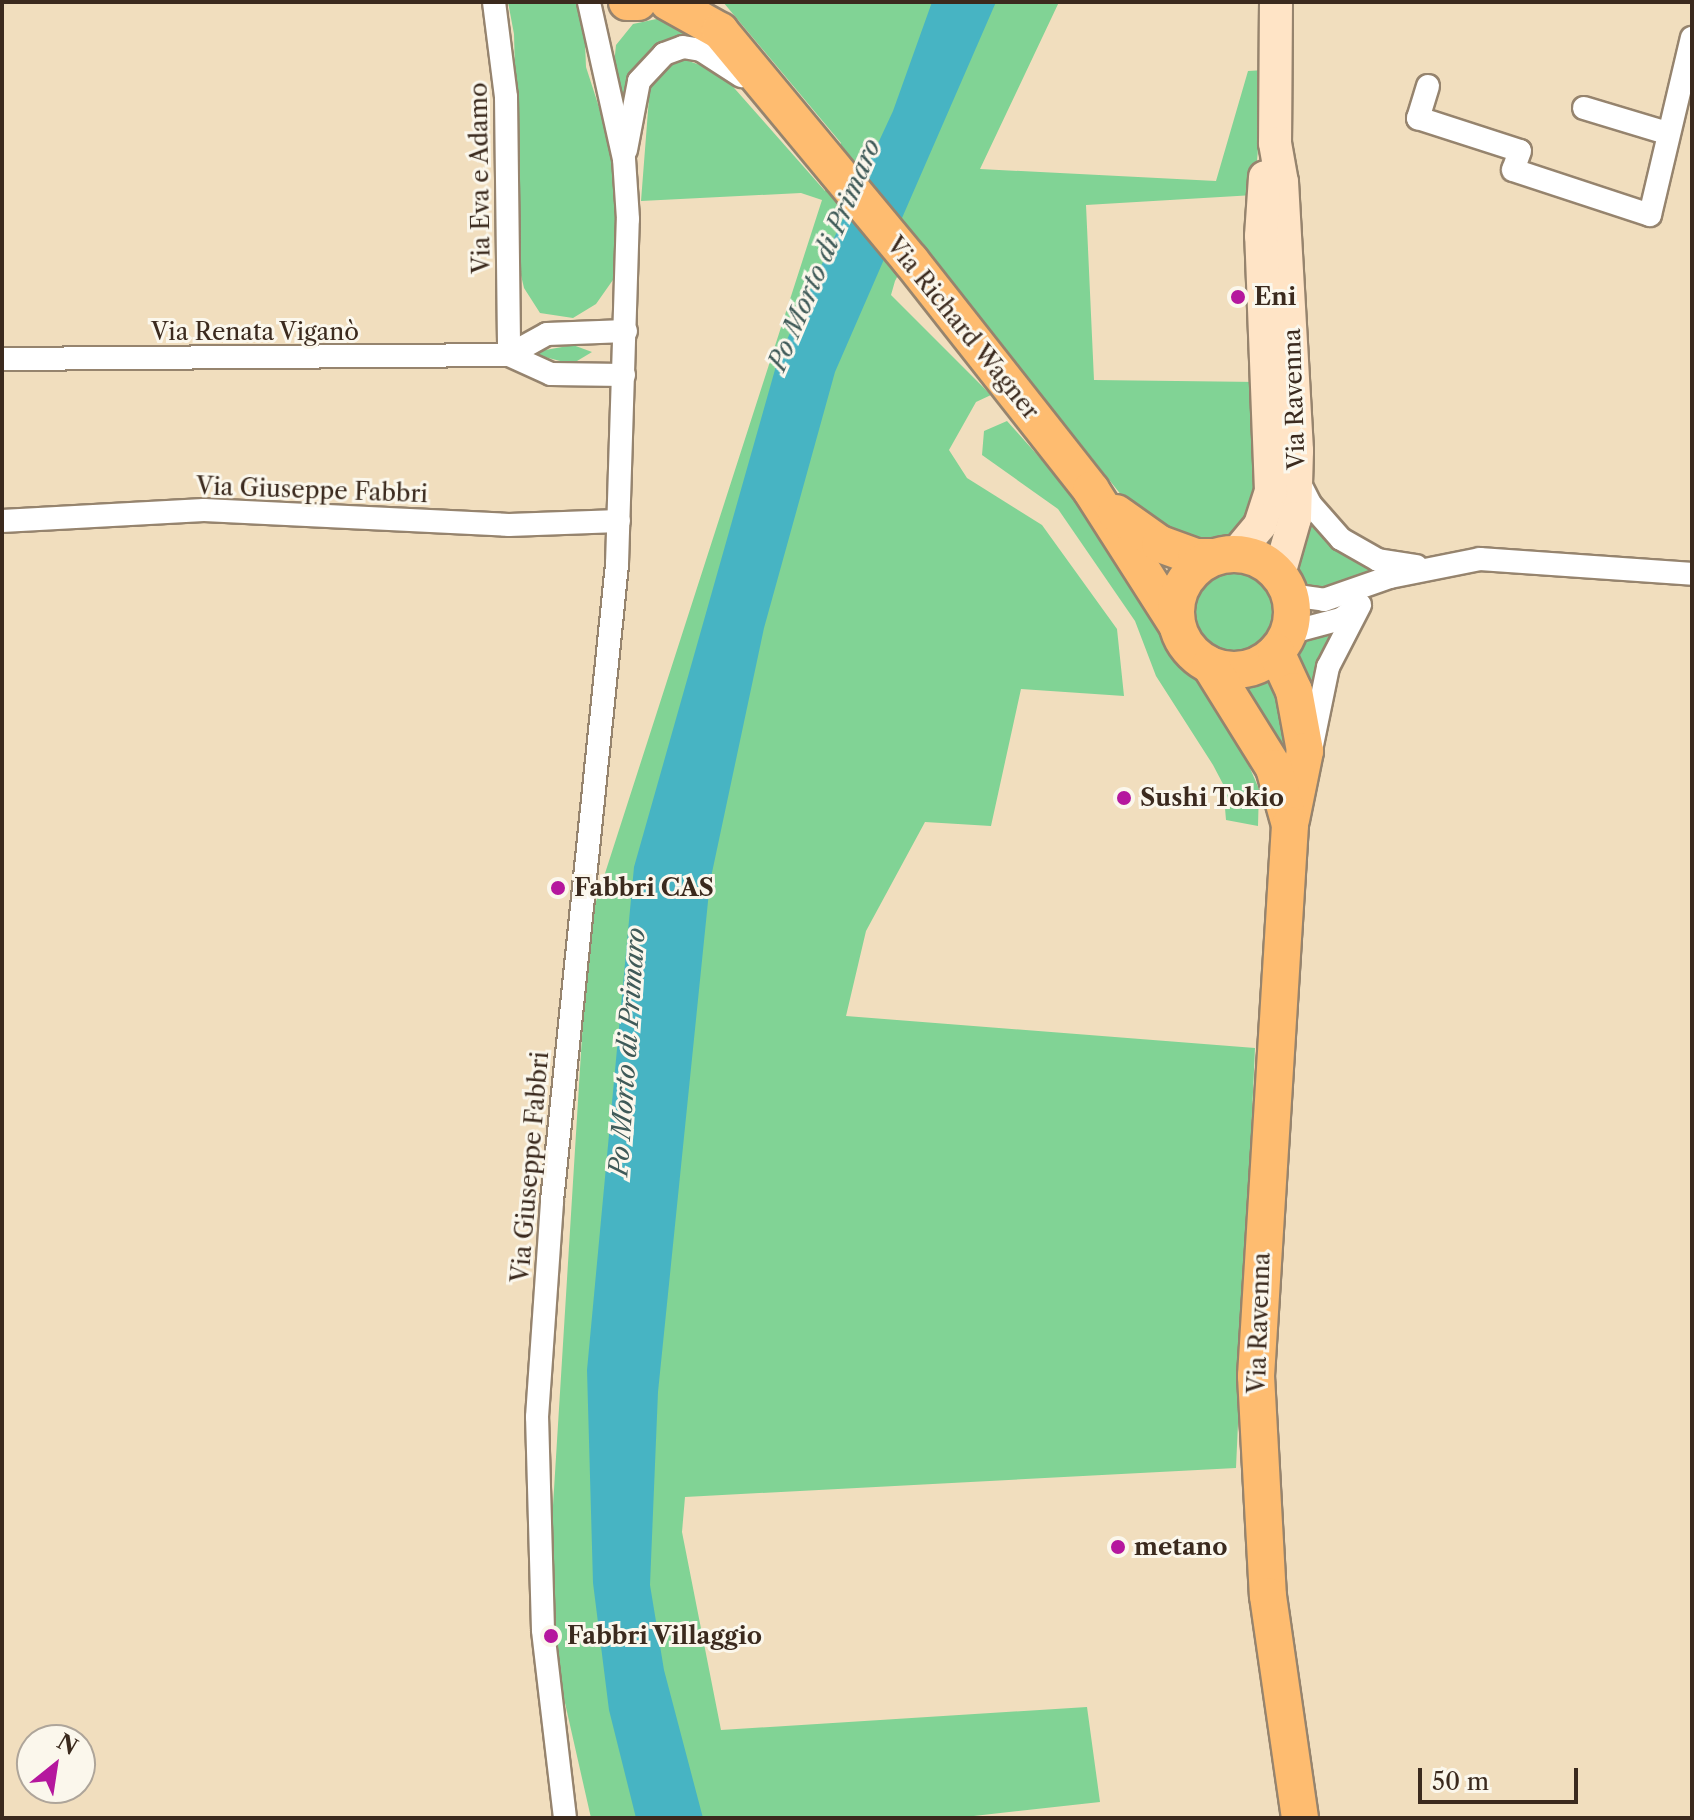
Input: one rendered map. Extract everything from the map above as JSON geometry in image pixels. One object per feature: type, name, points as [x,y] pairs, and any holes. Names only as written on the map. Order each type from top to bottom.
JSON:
[{"type":"main road","points":[[627,2],[636,2]]},
{"type":"main road","name":"Via Richard Wagner","points":[[668,2],[714,17],[802,132],[911,261],[1091,490],[1177,625]]},
{"type":"main road","name":"Via Ravenna","points":[[1276,2],[1275,143],[1265,171],[1274,222],[1296,476],[1295,518],[1284,584],[1282,643],[1301,719],[1301,788],[1290,825],[1259,1286],[1257,1437],[1268,1596],[1300,1818]]},
{"type":"main road","name":"Via Ravenna","points":[[1274,222],[1271,491],[1260,525],[1225,555],[1190,573],[1181,587],[1177,625],[1190,650],[1210,665],[1274,768],[1290,825]]},
{"type":"main road","name":"Via Richard Wagner","points":[[1091,490],[1140,534],[1182,553],[1225,555]]},
{"type":"main road","points":[[1225,555],[1259,559],[1284,584]]},
{"type":"main road","points":[[1210,665],[1250,668],[1282,643]]},
{"type":"street","name":"Via Eva e Adamo","points":[[494,2],[506,97],[509,355]]},
{"type":"street","name":"Via Giuseppe Fabbri","points":[[565,1818],[543,1630],[539,1386],[619,521],[626,331],[624,159],[589,2]]},
{"type":"street","points":[[599,45],[615,18],[636,2]]},
{"type":"street","points":[[1428,86],[1418,118],[1520,151],[1513,170],[1650,215],[1667,133],[1682,112],[1692,38]]},
{"type":"street","name":"Via Richard Wagner","points":[[624,159],[639,81],[657,60],[683,47],[720,58],[802,132]]},
{"type":"street","points":[[1584,108],[1667,133]]},
{"type":"street","name":"Via Renata Viganò","points":[[509,355],[547,334],[626,331]]},
{"type":"street","name":"Via Renata Viganò","points":[[2,359],[509,355],[551,374],[624,375]]},
{"type":"street","points":[[1296,476],[1311,505],[1341,539],[1378,560],[1430,567]]},
{"type":"street","name":"Via Giuseppe Fabbri","points":[[2,521],[204,510],[509,525],[619,521]]},
{"type":"street","points":[[1284,584],[1324,600],[1430,567],[1509,559],[1641,574],[1692,574]]},
{"type":"street","points":[[1282,643],[1341,619],[1390,577]]},
{"type":"street","points":[[1301,788],[1328,667],[1360,605]]},
{"type":"green space","points":[[508,2],[577,2],[584,18],[586,67],[608,135],[616,195],[615,277],[596,304],[573,318],[540,313],[524,288],[520,271],[514,34]]},
{"type":"green space","points":[[723,2],[1059,2],[980,169],[1216,181],[1248,71],[1264,70],[1271,144],[1258,149],[1254,195],[1086,205],[1094,380],[1259,382],[1264,484],[1236,536],[1182,544],[1126,501],[917,239],[895,281],[891,295],[991,395],[976,402],[949,450],[967,478],[1042,525],[1117,629],[1124,696],[1021,689],[991,826],[925,822],[866,931],[846,1016],[1255,1048],[1236,1468],[685,1497],[682,1532],[721,1730],[1087,1707],[1100,1802],[956,1818],[591,1818],[546,1619],[589,923],[822,200],[801,193],[641,201],[650,85],[662,67],[680,58],[720,72],[825,191],[841,143]]},
{"type":"green space","points":[[666,17],[701,39],[683,38],[625,108],[614,64],[616,45],[633,24]]},
{"type":"green space","points":[[573,345],[592,352],[572,364],[529,353]]},
{"type":"green space","points":[[1007,421],[1065,486],[1236,736],[1259,789],[1258,826],[1226,820],[1223,784],[1213,765],[1156,676],[1135,621],[1058,509],[982,455],[984,431]]},
{"type":"green space","points":[[1303,510],[1381,567],[1312,592],[1296,582],[1292,573]]},
{"type":"green space","points":[[1234,571],[1250,574],[1263,583],[1272,596],[1275,612],[1272,628],[1263,641],[1250,650],[1234,653],[1218,650],[1205,641],[1196,628],[1193,612],[1196,596],[1205,583],[1218,574]]},
{"type":"green space","points":[[1339,627],[1321,657],[1311,705],[1294,658],[1297,646],[1304,637]]},
{"type":"green space","points":[[1272,673],[1289,731],[1290,797],[1238,683]]},
{"type":"water","name":"Po Morto di Primaro","points":[[932,2],[996,2],[835,372],[764,628],[710,882],[658,1392],[650,1585],[664,1670],[703,1818],[636,1818],[609,1710],[593,1583],[587,1370],[634,867],[778,359],[893,111]]},
{"type":"place","name":"Eni","points":[[1238,297]]},
{"type":"place","name":"Sushi Tokio","points":[[1124,798]]},
{"type":"place","name":"Fabbri CAS","points":[[558,888]]},
{"type":"place","name":"metano","points":[[1118,1547]]},
{"type":"place","name":"Fabbri Villaggio","points":[[551,1636]]}]
